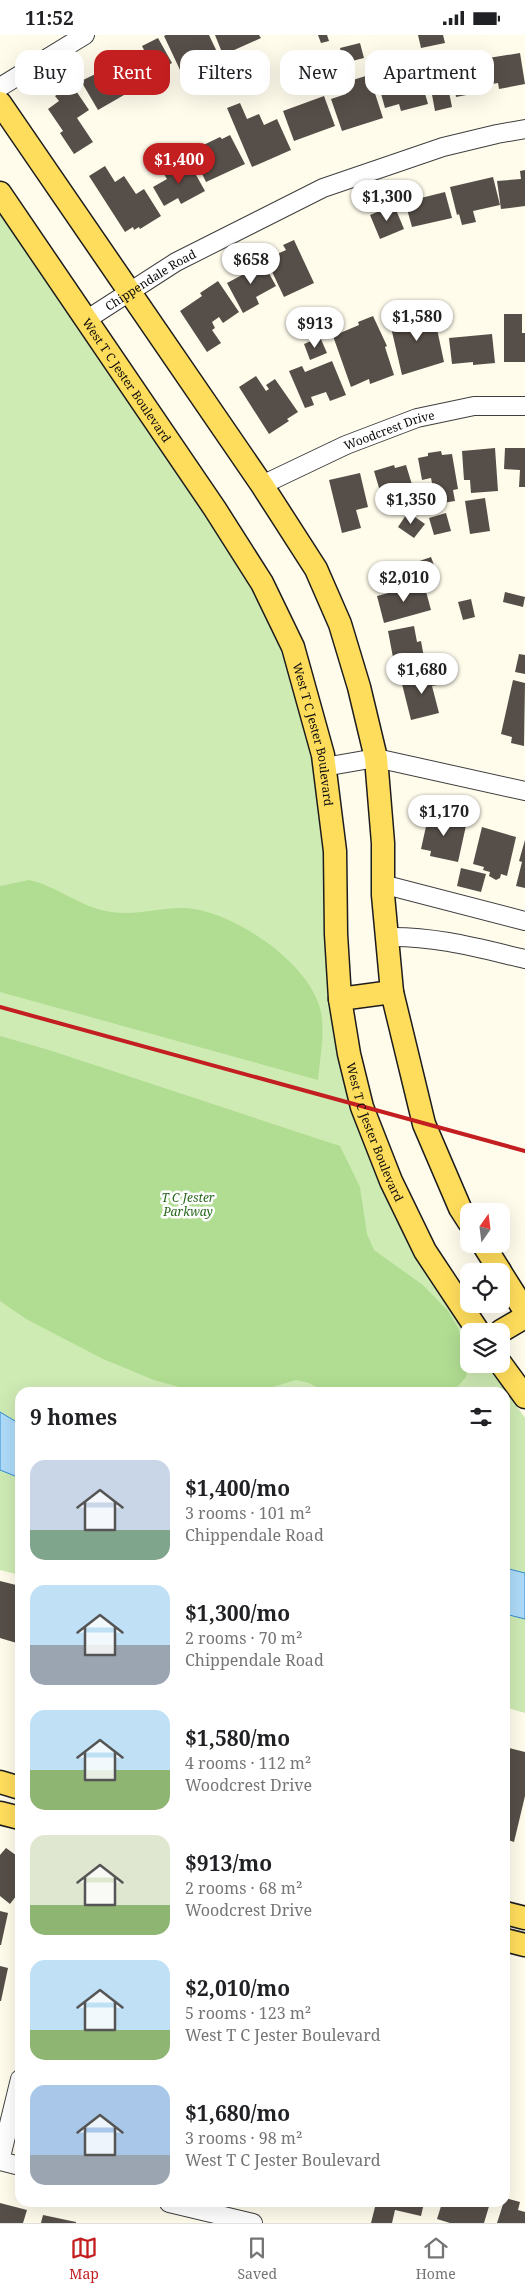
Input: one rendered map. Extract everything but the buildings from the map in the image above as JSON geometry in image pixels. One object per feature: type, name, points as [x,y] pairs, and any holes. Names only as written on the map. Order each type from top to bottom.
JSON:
[{"type":"main road","points":[[0,103],[262,485],[316,569],[340,624],[359,687],[376,758],[383,843],[382,884],[392,992],[424,1124],[460,1208]]},
{"type":"main road","name":"West T C Jester Boulevard","points":[[0,193],[215,509],[262,583],[293,647],[324,767],[335,851],[336,934],[340,999],[349,1054],[362,1107],[391,1181],[425,1251],[473,1323]]},
{"type":"main road","points":[[340,999],[392,992]]},
{"type":"main road","points":[[510,1287],[525,1311]]},
{"type":"main road","points":[[510,1326],[525,1317]]},
{"type":"main road","points":[[508,1373],[525,1397]]},
{"type":"main road","points":[[0,1782],[15,1786]]},
{"type":"main road","points":[[0,1813],[15,1817]]},
{"type":"main road","points":[[510,1914],[525,1918]]},
{"type":"main road","points":[[510,1941],[525,1945]]},
{"type":"street","points":[[0,87],[85,35]]},
{"type":"street","name":"Chippendale Road","points":[[86,320],[176,262],[323,188],[443,147],[525,129]]},
{"type":"street","name":"Woodcrest Drive","points":[[262,485],[346,445],[416,418],[474,406],[525,406]]},
{"type":"street","points":[[324,767],[376,758],[525,791]]},
{"type":"street","points":[[382,884],[525,921]]},
{"type":"street","points":[[387,937],[418,936],[525,959]]},
{"type":"street","points":[[15,2100],[0,2161],[15,2165]]},
{"type":"street","points":[[186,2207],[253,2223]]},
{"type":"green space","name":"T C Jester Parkway","points":[[0,210],[234,554],[277,640],[299,702],[314,766],[323,832],[324,932],[330,999],[421,1263],[460,1323],[460,1373],[494,1373],[504,1387],[15,1387],[15,1574],[0,1570]]},
{"type":"green space","points":[[29,880],[87,905],[106,911],[126,913],[186,908],[205,911],[247,929],[286,958],[302,975],[314,994],[321,1012],[322,1029],[318,1080],[0,992],[0,886]]},
{"type":"green space","points":[[0,1036],[49,1050],[340,1146],[360,1187],[367,1234],[374,1250],[423,1285],[448,1311],[460,1334],[460,1373],[467,1373],[466,1377],[457,1387],[316,1387],[296,1380],[273,1387],[180,1387],[154,1380],[103,1359],[26,1319],[0,1301]]},
{"type":"green space","name":"T C Jester Parkway","points":[[510,1396],[525,1418],[525,1713],[510,1708]]},
{"type":"water","points":[[0,1412],[15,1421],[15,1476],[0,1470]]},
{"type":"water","points":[[510,1569],[525,1573],[525,1619],[510,1615]]},
{"type":"railway","points":[[0,1007],[525,1151]]}]
